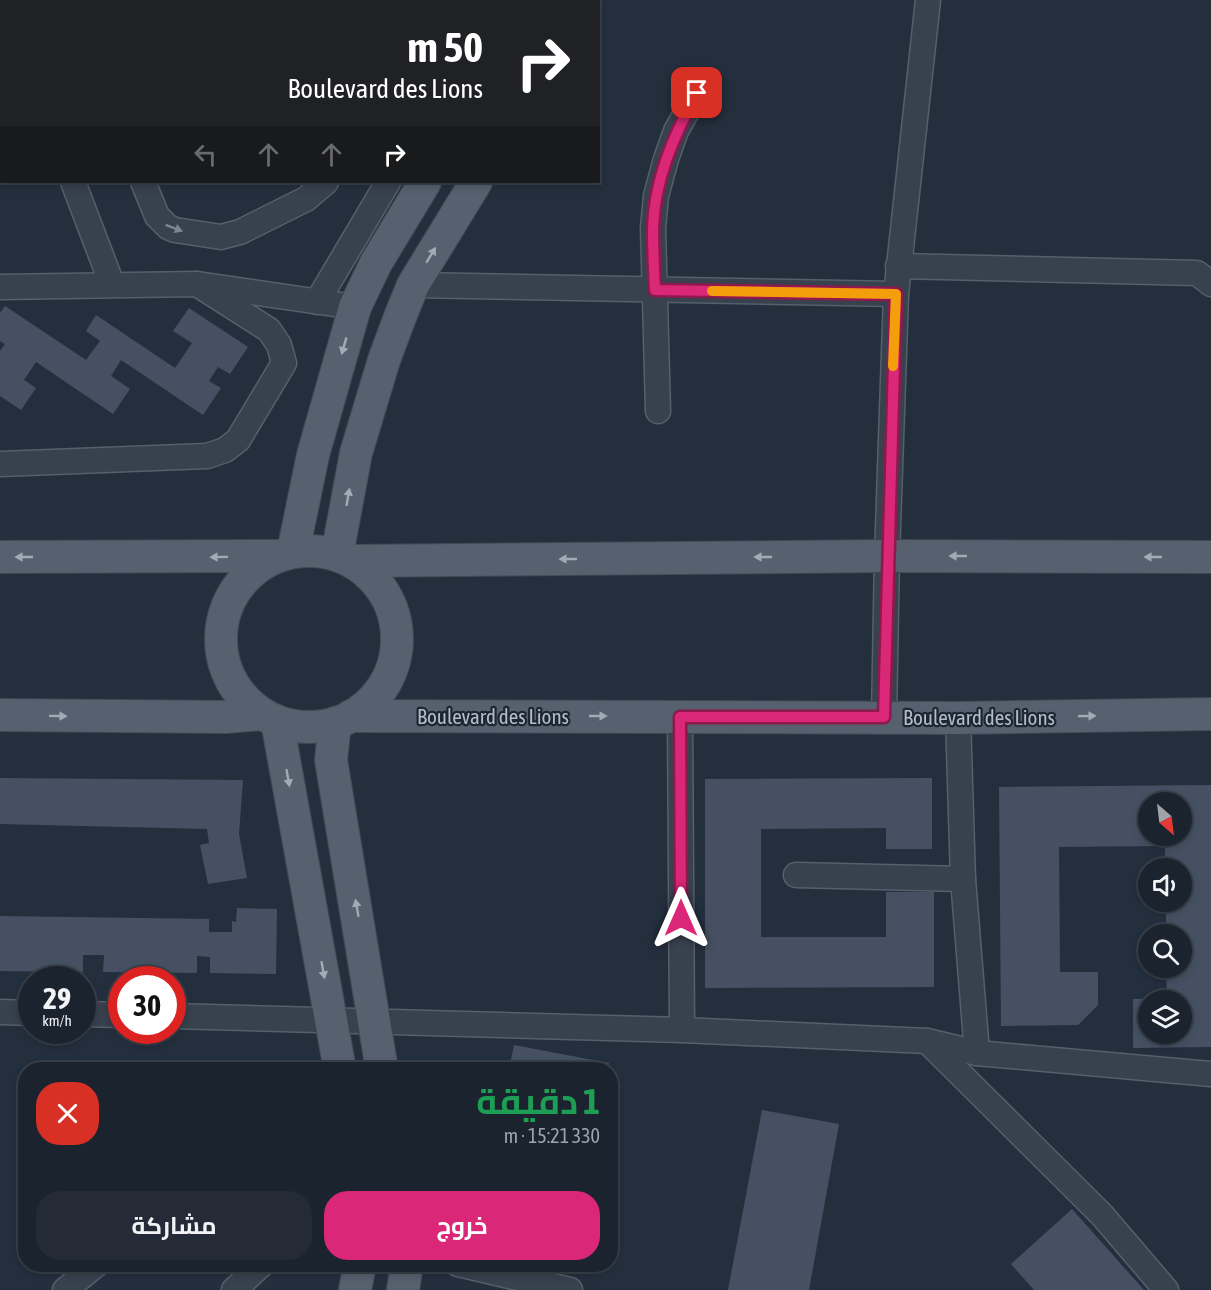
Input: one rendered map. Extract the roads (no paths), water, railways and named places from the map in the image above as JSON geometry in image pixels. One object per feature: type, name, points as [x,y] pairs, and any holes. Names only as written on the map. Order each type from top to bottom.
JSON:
[{"type":"main road","points":[[339,1062],[270,717],[244,698],[230,678],[224,663],[220,631],[224,614],[238,585],[256,568],[285,554],[354,307],[376,263],[423,183]]},
{"type":"main road","points":[[344,558],[356,453],[384,360],[413,285],[475,183]]},
{"type":"main road","points":[[0,557],[285,554],[323,551],[344,558],[366,571],[378,583],[394,613],[397,630],[397,647],[390,672],[377,694],[365,707],[343,720],[306,727],[270,717],[0,715]]},
{"type":"main road","points":[[344,558],[1211,557]]},
{"type":"main road","name":"Boulevard des Lions","points":[[343,720],[680,717],[958,718],[1211,714]]},
{"type":"main road","points":[[343,720],[332,760],[381,1062]]},
{"type":"main road","points":[[355,1290],[358,1272]]},
{"type":"main road","points":[[404,1290],[406,1272]]},
{"type":"street","points":[[884,717],[896,294],[928,0]]},
{"type":"street","points":[[658,411],[653,228],[656,196],[676,131],[697,93]]},
{"type":"street","points":[[73,183],[112,284]]},
{"type":"street","points":[[143,183],[157,216],[168,227],[221,237],[240,232],[306,199],[325,183]]},
{"type":"street","points":[[317,302],[387,183]]},
{"type":"street","points":[[898,266],[1197,273],[1211,284]]},
{"type":"street","points":[[0,464],[207,456],[225,450],[238,440],[284,363],[279,345],[269,330],[197,284]]},
{"type":"street","points":[[0,286],[197,284],[354,307]]},
{"type":"street","points":[[413,285],[896,294]]},
{"type":"street","points":[[680,717],[682,1030]]},
{"type":"street","points":[[958,718],[963,879],[977,1053]]},
{"type":"street","points":[[796,875],[963,879]]},
{"type":"street","points":[[0,1012],[18,1013]]},
{"type":"street","points":[[186,1016],[682,1030],[927,1041],[977,1053],[1211,1074]]},
{"type":"street","points":[[927,1041],[1102,1215],[1166,1290]]},
{"type":"street","points":[[65,1290],[87,1272]]},
{"type":"street","points":[[234,1290],[253,1272]]},
{"type":"street","points":[[492,1272],[570,1290]]}]
